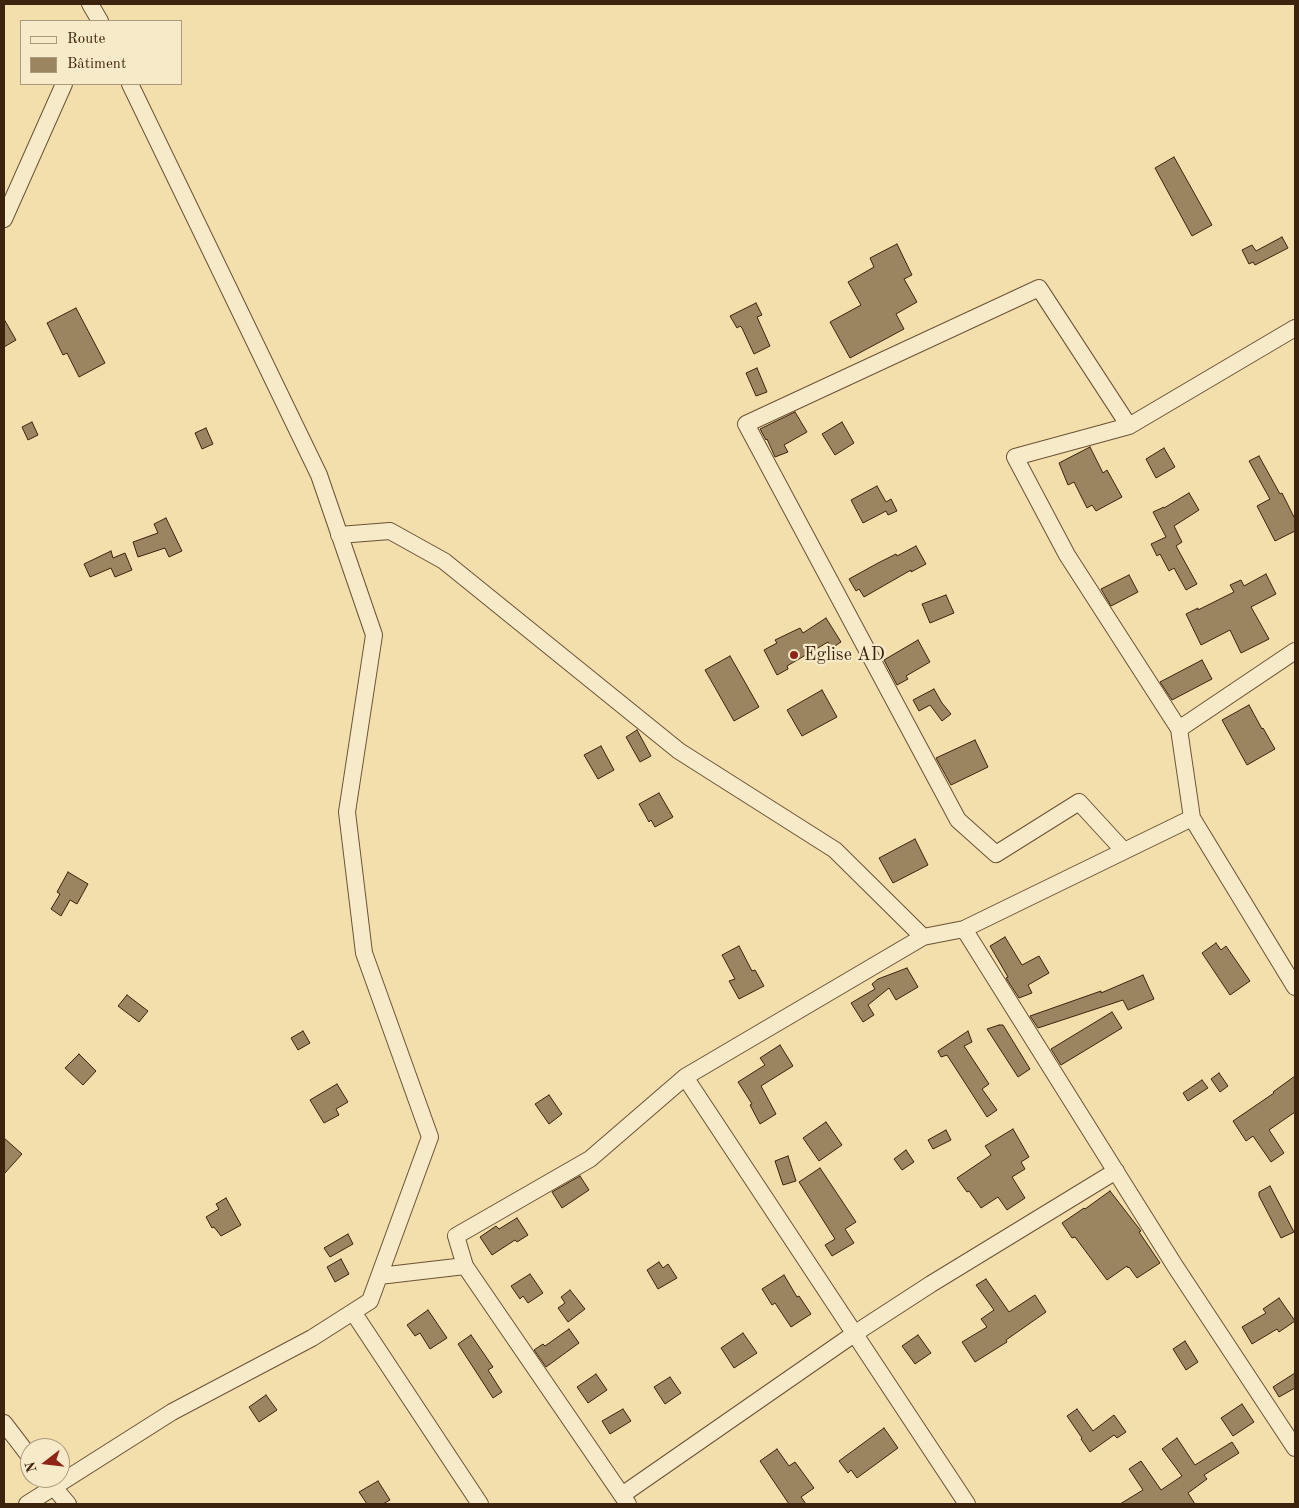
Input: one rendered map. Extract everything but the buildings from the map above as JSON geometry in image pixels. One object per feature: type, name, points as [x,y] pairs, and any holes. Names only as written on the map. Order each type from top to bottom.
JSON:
[{"type":"street","points":[[4,219],[64,85]]},
{"type":"street","points":[[70,1471],[172,1412],[312,1338],[370,1300],[430,1137],[364,953],[347,812],[374,635],[319,476],[130,85]]},
{"type":"street","points":[[1124,851],[1079,802],[996,854],[958,820],[746,424],[1040,288],[1128,426]]},
{"type":"street","points":[[1295,328],[1128,426],[1016,458],[1067,555],[1179,729],[1192,818],[1295,986]]},
{"type":"street","points":[[339,534],[390,531],[444,560],[679,751],[835,850],[923,937]]},
{"type":"street","points":[[1179,729],[1295,651]]},
{"type":"street","points":[[1116,1172],[932,1284],[854,1334],[625,1500],[465,1266],[456,1236],[590,1159],[686,1077],[923,937],[964,929],[1192,818]]},
{"type":"street","points":[[964,929],[1175,1266],[1295,1448]]},
{"type":"street","points":[[686,1077],[967,1504]]},
{"type":"street","points":[[379,1276],[465,1266]]},
{"type":"street","points":[[354,1312],[480,1504]]},
{"type":"street","points":[[4,1423],[20,1444]]},
{"type":"street","points":[[27,1504],[45,1488]]},
{"type":"street","points":[[54,1488],[68,1504]]},
{"type":"place","name":"Eglise AD","points":[[794,655]]}]
